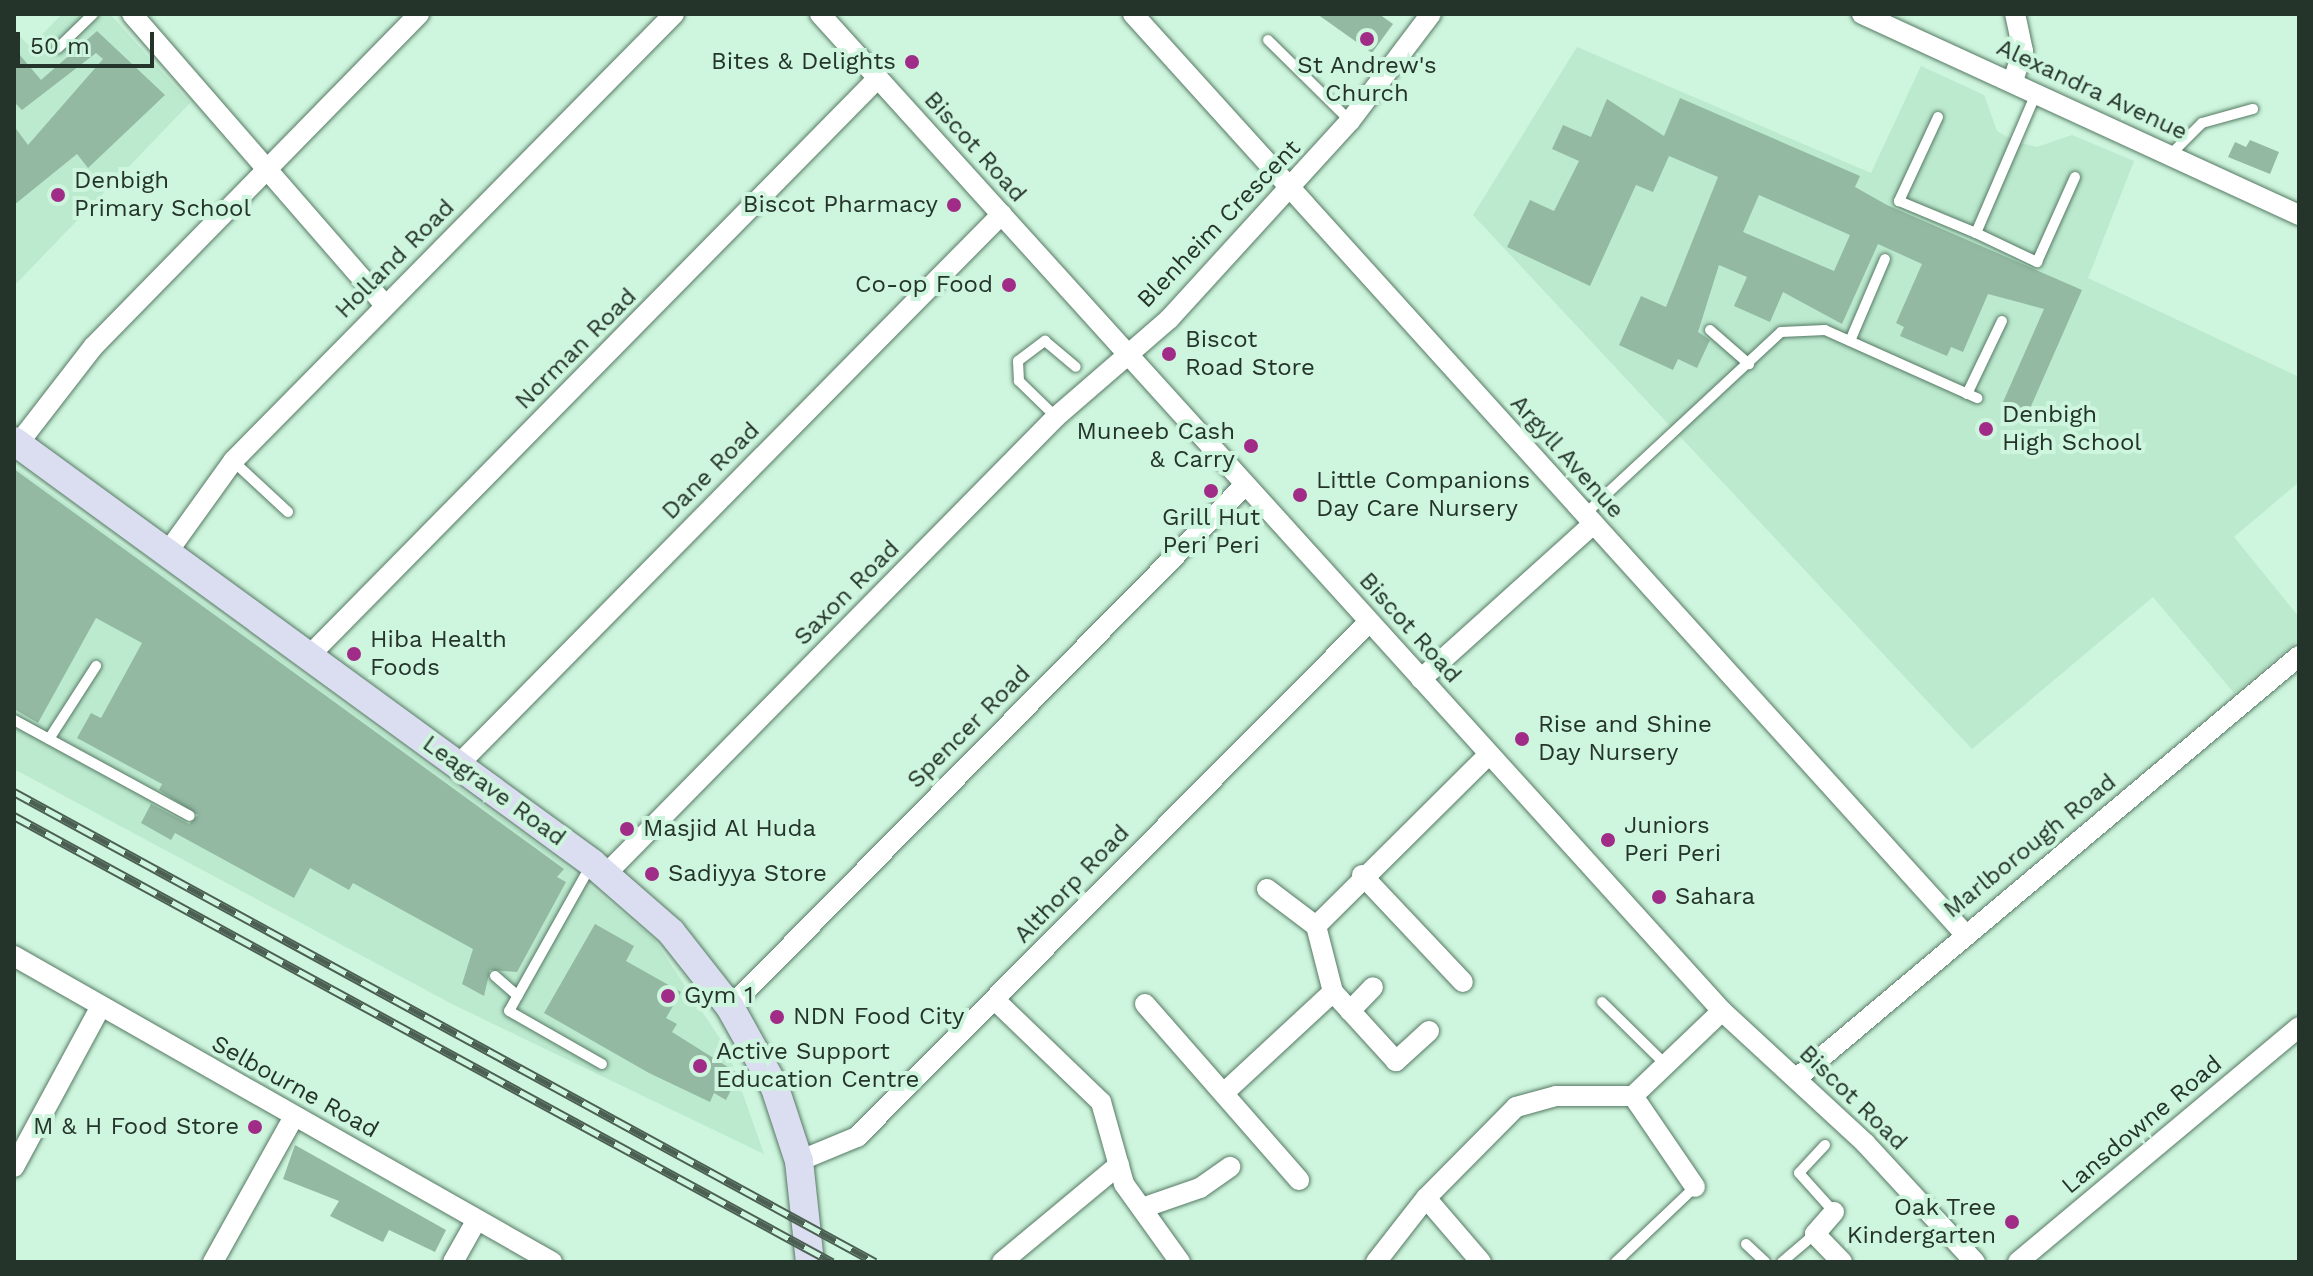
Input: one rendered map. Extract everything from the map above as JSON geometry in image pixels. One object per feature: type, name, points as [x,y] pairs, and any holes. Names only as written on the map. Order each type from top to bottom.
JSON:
[{"type":"main road","name":"Leagrave Road","points":[[16,443],[599,869],[671,932],[730,1007],[775,1088],[799,1161],[810,1262]]},
{"type":"street","points":[[132,14],[385,305]]},
{"type":"street","points":[[16,443],[93,347],[419,14]]},
{"type":"street","name":"Holland Road","points":[[167,553],[233,461],[674,14]]},
{"type":"street","name":"Biscot Road","points":[[820,14],[1722,1011],[1797,1078],[1968,1260]]},
{"type":"street","name":"Argyll Avenue","points":[[1133,14],[1964,933]]},
{"type":"street","name":"Blenheim Crescent","points":[[1126,351],[1169,319],[1291,189],[1350,121],[1431,14]]},
{"type":"street","name":"Alexandra Avenue","points":[[1862,14],[2299,215]]},
{"type":"street","points":[[2013,81],[2023,51],[2015,14]]},
{"type":"street","name":"Norman Road","points":[[310,655],[878,78]]},
{"type":"street","name":"Dane Road","points":[[458,765],[1002,214]]},
{"type":"street","name":"Saxon Road","points":[[599,869],[1126,351]]},
{"type":"street","name":"Spencer Road","points":[[730,1007],[1245,485]]},
{"type":"street","points":[[1421,679],[1588,519]]},
{"type":"street","name":"Althorp Road","points":[[799,1161],[857,1137],[996,1001],[1369,622]]},
{"type":"street","name":"Marlborough Road","points":[[1797,1078],[1964,933],[2299,656]]},
{"type":"street","points":[[1316,926],[1362,875],[1489,754]]},
{"type":"street","points":[[1362,875],[1463,982]]},
{"type":"street","points":[[1267,889],[1316,926],[1333,992],[1396,1061],[1429,1031]]},
{"type":"street","name":"Selbourne Road","points":[[14,956],[475,1223],[552,1262]]},
{"type":"street","points":[[1350,1011],[1373,987]]},
{"type":"street","points":[[1227,1090],[1333,992]]},
{"type":"street","points":[[996,1001],[1101,1102],[1119,1165],[1180,1262]]},
{"type":"street","points":[[1145,1004],[1227,1090],[1299,1180]]},
{"type":"street","points":[[14,1167],[101,1006]]},
{"type":"street","points":[[1376,1262],[1426,1198],[1516,1107],[1556,1096],[1633,1096],[1668,1066],[1722,1011]]},
{"type":"street","name":"Lansdowne Road","points":[[2018,1262],[2299,1027]]},
{"type":"street","points":[[1633,1096],[1695,1187]]},
{"type":"street","points":[[213,1262],[293,1118]]},
{"type":"street","points":[[1002,1262],[1119,1165]]},
{"type":"street","points":[[1145,1207],[1200,1188],[1230,1167]]},
{"type":"street","points":[[1426,1198],[1481,1262]]},
{"type":"street","points":[[1834,1212],[1815,1234],[1842,1262]]},
{"type":"street","points":[[453,1262],[475,1223]]},
{"type":"lane","points":[[58,48],[93,14]]},
{"type":"lane","points":[[1268,40],[1350,121]]},
{"type":"lane","points":[[1976,233],[2036,94]]},
{"type":"lane","points":[[2170,155],[2202,123],[2253,109]]},
{"type":"lane","points":[[1938,117],[1899,201],[2037,262],[2075,177]]},
{"type":"lane","points":[[1850,341],[1885,259]]},
{"type":"lane","points":[[1588,519],[1781,332],[1825,330],[1972,396],[2002,321]]},
{"type":"lane","points":[[1710,330],[1749,364]]},
{"type":"lane","points":[[1056,417],[1019,381],[1018,361],[1045,341],[1076,367]]},
{"type":"lane","points":[[233,461],[288,512]]},
{"type":"lane","points":[[49,739],[96,666]]},
{"type":"lane","points":[[14,720],[190,816]]},
{"type":"lane","points":[[599,869],[509,1011],[602,1064]]},
{"type":"lane","points":[[495,976],[518,996]]},
{"type":"lane","points":[[1602,1002],[1668,1066]]},
{"type":"lane","points":[[1825,1145],[1799,1173],[1834,1212]]},
{"type":"lane","points":[[1616,1262],[1695,1187]]},
{"type":"lane","points":[[1782,1262],[1815,1234]]},
{"type":"lane","points":[[1746,1244],[1765,1262]]},
{"type":"shaded area","name":"Denbigh Primary School","points":[[62,14],[110,14],[190,103],[14,286],[14,30],[30,47]]},
{"type":"shaded area","name":"Denbigh High School","points":[[1577,47],[1871,173],[1921,66],[1984,95],[1997,131],[2016,142],[2037,147],[2072,135],[2134,161],[2088,278],[2299,377],[2299,482],[2234,537],[2299,617],[2299,640],[2234,693],[2153,597],[1972,749],[1473,215]]},
{"type":"shaded area","points":[[14,466],[551,854],[654,939],[727,1049],[764,1154],[452,1004],[14,769]]},
{"type":"building","name":"St Andrew's Church","points":[[1317,14],[1379,14],[1393,24],[1372,53]]},
{"type":"building","points":[[97,31],[165,95],[88,168],[77,154],[14,205],[14,126],[28,145],[103,59],[96,53],[22,110],[14,102],[14,48],[41,80]]},
{"type":"building","points":[[1680,98],[1860,176],[1855,187],[1887,205],[2082,290],[2028,413],[2003,402],[2044,309],[1988,294],[1963,352],[1951,347],[1947,356],[1900,336],[1904,327],[1896,323],[1922,264],[1878,244],[1842,324],[1783,292],[1770,322],[1734,306],[1747,277],[1719,265],[1698,332],[1710,340],[1697,368],[1678,359],[1673,370],[1619,345],[1641,296],[1666,307],[1718,177],[1669,156],[1653,192],[1636,185],[1590,286],[1507,247],[1530,200],[1554,211],[1579,161],[1552,149],[1563,125],[1591,137],[1607,99],[1664,136]],"holes":[[[1759,195],[1850,235],[1834,271],[1743,232]]]},
{"type":"building","points":[[2250,140],[2279,152],[2270,174],[2228,157],[2235,142],[2246,147]]},
{"type":"building","points":[[14,469],[564,869],[557,877],[566,882],[517,972],[490,970],[484,996],[462,984],[473,949],[353,883],[349,890],[310,868],[294,898],[175,833],[171,840],[141,823],[151,804],[189,824],[198,815],[159,790],[162,784],[77,738],[91,713],[101,718],[142,643],[96,618],[38,723],[14,709]]},
{"type":"building","points":[[595,924],[634,946],[626,961],[681,992],[666,1018],[677,1024],[672,1032],[739,1074],[726,1100],[714,1093],[710,1102],[649,1073],[544,1013]]},
{"type":"building","points":[[295,1145],[446,1230],[435,1252],[389,1230],[383,1242],[330,1216],[339,1201],[283,1179]]},
{"type":"railway","points":[[14,792],[875,1262]]},
{"type":"railway","points":[[14,816],[832,1262]]},
{"type":"place","name":"St Andrew's Church","points":[[1367,39]]},
{"type":"place","name":"Bites & Delights","points":[[912,62]]},
{"type":"place","name":"Denbigh Primary School","points":[[58,195]]},
{"type":"place","name":"Biscot Pharmacy","points":[[954,205]]},
{"type":"place","name":"Co-op Food","points":[[1009,285]]},
{"type":"place","name":"Biscot Road Store","points":[[1169,354]]},
{"type":"place","name":"Denbigh High School","points":[[1986,429]]},
{"type":"place","name":"Muneeb Cash & Carry","points":[[1251,446]]},
{"type":"place","name":"Grill Hut Peri Peri","points":[[1211,491]]},
{"type":"place","name":"Little Companions Day Care Nursery","points":[[1300,495]]},
{"type":"place","name":"Hiba Health Foods","points":[[354,654]]},
{"type":"place","name":"Rise and Shine Day Nursery","points":[[1522,739]]},
{"type":"place","name":"Masjid Al Huda","points":[[627,829]]},
{"type":"place","name":"Juniors Peri Peri","points":[[1608,840]]},
{"type":"place","name":"Sadiyya Store","points":[[652,874]]},
{"type":"place","name":"Sahara","points":[[1659,897]]},
{"type":"place","name":"Gym 1","points":[[668,996]]},
{"type":"place","name":"NDN Food City","points":[[777,1017]]},
{"type":"place","name":"Active Support Education Centre","points":[[700,1066]]},
{"type":"place","name":"M & H Food Store","points":[[255,1127]]},
{"type":"place","name":"Oak Tree Kindergarten","points":[[2012,1222]]}]
